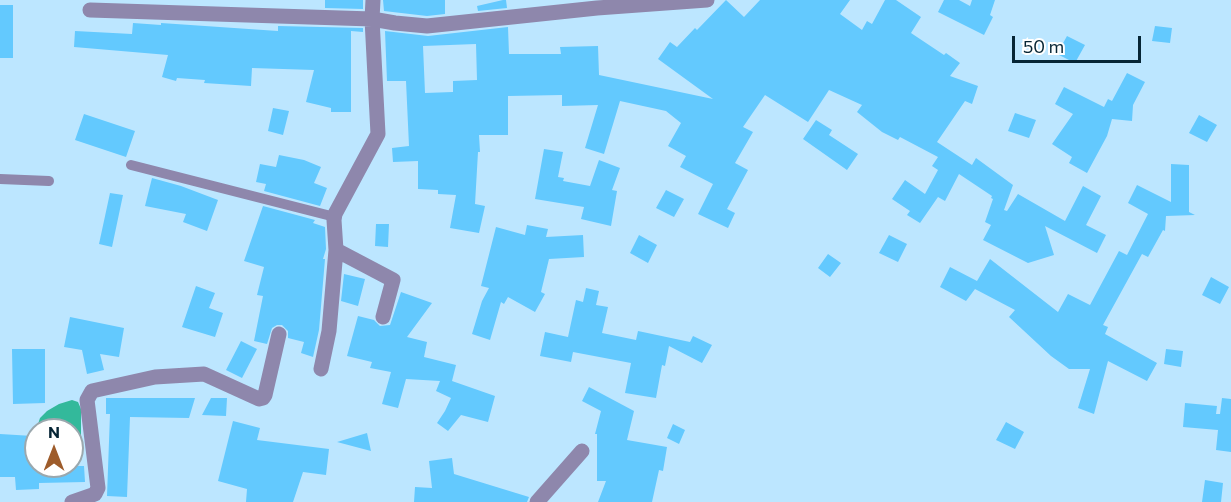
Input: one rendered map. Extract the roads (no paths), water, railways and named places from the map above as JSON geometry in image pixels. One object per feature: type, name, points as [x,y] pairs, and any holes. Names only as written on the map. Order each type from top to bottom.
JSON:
[{"type":"street","points":[[321,369],[330,331],[336,250],[335,217],[378,134],[373,0]]},
{"type":"street","points":[[90,10],[372,19],[427,26],[597,8],[707,0]]},
{"type":"street","points":[[336,250],[393,280],[383,317]]},
{"type":"street","points":[[72,502],[95,494],[98,488],[87,400],[92,391],[155,377],[204,374],[259,399],[263,398],[279,334]]},
{"type":"street","points":[[537,502],[582,451]]},
{"type":"lane","points":[[131,165],[335,217]]},
{"type":"lane","points":[[0,179],[49,181]]}]
